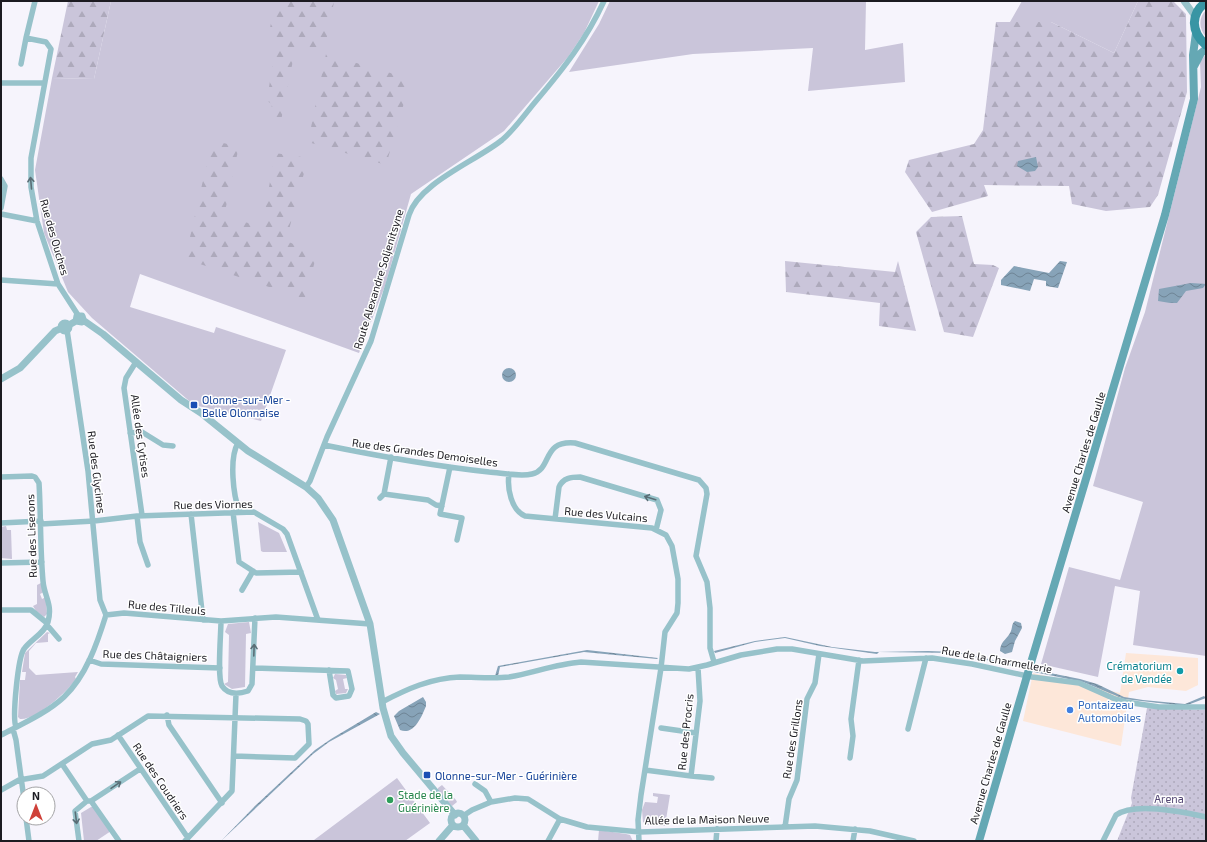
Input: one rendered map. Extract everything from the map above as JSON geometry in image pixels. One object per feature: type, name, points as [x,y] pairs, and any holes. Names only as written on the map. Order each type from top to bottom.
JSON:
[{"type":"main road","points":[[1205,1],[1195,16],[1196,33],[1206,45]]},
{"type":"main road","name":"Avenue Charles de Gaulle","points":[[979,841],[1026,676],[1165,215],[1194,99],[1193,55],[1196,33]]},
{"type":"main road","points":[[1194,67],[1201,53],[1206,49]]},
{"type":"street","points":[[21,64],[35,1]]},
{"type":"street","name":"Route Alexandre Soljenitsyne","points":[[306,487],[310,481],[324,445],[371,341],[409,215],[416,200],[433,185],[481,155],[514,128],[571,60],[584,40],[604,1]]},
{"type":"street","points":[[1184,1],[1195,16]]},
{"type":"street","name":"Rue des Ouches","points":[[26,38],[46,42],[50,47],[31,158],[31,187],[37,221],[58,284],[79,319]]},
{"type":"street","points":[[1,82],[44,83]]},
{"type":"street","points":[[1,179],[5,186],[1,208]]},
{"type":"street","points":[[1,214],[37,221]]},
{"type":"street","points":[[1,280],[58,284]]},
{"type":"street","points":[[1,379],[20,368],[55,331],[66,328],[79,319],[136,362],[177,397],[203,415],[238,443],[306,487],[325,507],[332,520],[370,624],[386,724],[396,743],[455,815]]},
{"type":"street","name":"Rue des Glycines","points":[[66,328],[88,471],[94,521],[100,600],[106,615]]},
{"type":"street","name":"Allée des Cytises","points":[[136,362],[128,373],[125,382],[140,516],[140,542],[148,565]]},
{"type":"street","points":[[130,433],[142,432],[163,445],[173,446]]},
{"type":"street","name":"Rue des Grandes Demoiselles","points":[[324,445],[450,467],[509,474],[532,474],[540,470],[552,450],[557,445],[567,442],[590,447],[699,480],[706,488],[707,494],[696,556],[707,582],[710,608],[710,648],[714,662]]},
{"type":"street","points":[[238,443],[234,454],[233,471],[234,494],[240,512]]},
{"type":"street","points":[[391,457],[382,496],[428,500],[436,505],[442,506]]},
{"type":"street","points":[[450,467],[440,514],[462,518],[457,540]]},
{"type":"street","name":"Rue des Vulcains","points":[[509,474],[508,489],[515,509],[520,514],[525,516],[646,527],[666,535],[672,546],[678,579],[678,610],[665,632],[661,668]]},
{"type":"street","name":"Rue des Liserons","points":[[1,477],[35,477],[39,483],[44,587],[49,600],[49,615],[47,624]]},
{"type":"street","points":[[555,519],[559,486],[564,480],[580,477],[657,500],[661,510],[656,530]]},
{"type":"street","points":[[233,512],[239,562],[256,573],[301,572]]},
{"type":"street","name":"Rue des Viornes","points":[[1,523],[94,521],[140,516],[254,512],[283,529],[289,539],[318,620]]},
{"type":"street","points":[[191,514],[203,620]]},
{"type":"street","points":[[1,564],[42,562]]},
{"type":"street","points":[[242,590],[253,571]]},
{"type":"street","points":[[1,610],[30,610],[47,624],[59,639]]},
{"type":"street","name":"Rue des Tilleuls","points":[[106,615],[128,613],[221,621],[276,617],[370,624]]},
{"type":"street","points":[[1,735],[65,696],[78,681],[89,660],[106,615]]},
{"type":"street","points":[[221,621],[220,681],[222,687],[236,694],[248,691],[251,688],[255,618]]},
{"type":"street","points":[[23,786],[14,728],[14,703],[21,653],[47,624]]},
{"type":"street","name":"Rue de la Charmellerie","points":[[382,702],[417,685],[436,679],[459,677],[508,677],[569,663],[580,662],[661,668],[698,668],[741,655],[777,649],[792,649],[859,660],[926,658],[965,663],[1026,676],[1080,682],[1115,699],[1126,702],[1159,707],[1206,707]]},
{"type":"street","name":"Rue des Grillons","points":[[785,827],[789,799],[797,780],[808,699],[815,683],[819,654]]},
{"type":"street","points":[[908,730],[926,658]]},
{"type":"street","name":"Rue des Châtaigniers","points":[[89,660],[101,664],[220,668]]},
{"type":"street","points":[[850,758],[853,736],[851,719],[859,660]]},
{"type":"street","points":[[253,668],[329,670],[348,671],[352,689],[349,696],[336,698],[333,695],[329,670]]},
{"type":"street","name":"Allée de la Maison Neuve","points":[[661,668],[638,820],[640,832],[815,826],[855,829],[914,841]]},
{"type":"street","name":"Rue des Procris","points":[[645,770],[691,776],[700,701],[698,668]]},
{"type":"street","points":[[186,840],[232,791],[236,694]]},
{"type":"street","points":[[167,715],[169,725],[222,803]]},
{"type":"street","points":[[1,790],[22,780],[43,776],[92,744],[111,740],[148,716],[167,715],[304,720],[308,724],[310,742],[295,758],[234,756]]},
{"type":"street","points":[[661,728],[696,733]]},
{"type":"street","name":"Rue des Coudriers","points":[[118,735],[186,840]]},
{"type":"street","points":[[62,764],[119,841]]},
{"type":"street","points":[[79,841],[75,810],[140,768]]},
{"type":"street","points":[[691,776],[712,778]]},
{"type":"street","points":[[475,784],[485,791],[491,802]]},
{"type":"street","points":[[463,816],[472,810],[491,802],[515,798],[528,799],[560,819],[578,826],[640,832],[639,841]]},
{"type":"street","points":[[1103,841],[1116,815],[1128,809],[1186,813],[1206,817]]},
{"type":"street","points":[[453,825],[451,820],[455,815],[459,814],[463,816]]},
{"type":"street","points":[[463,816],[465,822],[463,825]]},
{"type":"street","points":[[548,841],[560,819]]},
{"type":"street","points":[[453,825],[457,827],[463,825]]},
{"type":"street","points":[[439,841],[453,825]]},
{"type":"street","points":[[463,825],[476,841]]},
{"type":"street","points":[[27,826],[29,841]]},
{"type":"street","points":[[853,841],[855,829]]},
{"type":"street","points":[[716,841],[718,830]]},
{"type":"shaded area","points":[[1126,653],[1198,658],[1198,685],[1186,691],[1148,687],[1129,692],[1121,746],[1023,721],[1033,673],[1120,693]]},
{"type":"green space","points":[[68,1],[111,1],[94,79],[52,78]]},
{"type":"green space","points":[[111,1],[599,1],[584,33],[568,57],[504,131],[411,194],[385,286],[359,353],[140,274],[130,307],[214,333],[216,327],[286,350],[261,421],[194,405],[92,318],[68,292],[44,233],[35,170],[52,78],[94,79]]},
{"type":"green space","points":[[285,1],[334,2],[324,51],[296,45],[280,126],[276,127],[270,121],[272,104],[267,101],[275,47],[268,38],[274,8]]},
{"type":"green space","points":[[610,1],[866,1],[865,50],[903,43],[905,82],[808,91],[813,48],[693,54],[569,72],[599,24]]},
{"type":"green space","points":[[1022,1],[1138,1],[1114,53],[1051,22],[1010,22]]},
{"type":"green space","points":[[1138,1],[1173,1],[1186,14],[1187,92],[1158,195],[1150,207],[1106,211],[1072,204],[1069,186],[984,185],[988,196],[932,212],[905,172],[909,160],[974,144],[983,130],[996,22],[1051,22],[1114,53]]},
{"type":"green space","points":[[1206,10],[1206,37],[1200,24],[1203,13]]},
{"type":"green space","points":[[326,54],[411,79],[386,165],[308,142]]},
{"type":"green space","points":[[1206,54],[1206,656],[1133,645],[1140,591],[1115,586],[1098,677],[1041,664],[1069,567],[1120,580],[1143,502],[1093,486],[1125,368],[1145,312],[1201,87],[1200,62]]},
{"type":"green space","points":[[212,141],[239,146],[224,216],[262,227],[275,153],[308,158],[286,241],[317,253],[305,299],[185,259]]},
{"type":"green space","points":[[962,216],[974,264],[993,265],[999,268],[973,337],[944,332],[916,232],[931,217]]},
{"type":"green space","points":[[785,261],[895,272],[898,261],[916,331],[879,326],[880,303],[786,292]]},
{"type":"green space","points":[[258,522],[279,533],[287,552],[261,551]]},
{"type":"green space","points":[[6,526],[7,530],[11,530],[12,559],[1,558],[1,527]]},
{"type":"green space","points":[[41,583],[44,592],[40,594],[42,599],[46,597],[47,614],[44,617],[36,611],[33,606],[37,604],[37,585]]},
{"type":"green space","points":[[249,622],[251,633],[246,634],[245,687],[232,689],[224,684],[228,682],[229,635],[225,632],[228,624]]},
{"type":"green space","points":[[47,632],[50,633],[48,634],[48,642],[36,643],[29,651],[29,668],[36,675],[78,672],[75,677],[76,679],[66,691],[51,704],[34,715],[20,719],[18,717],[20,680],[25,680],[26,672],[22,672],[25,653]]},
{"type":"green space","points":[[335,674],[346,675],[347,678],[343,679],[345,689],[348,689],[346,693],[336,694],[335,691],[338,689],[336,680],[333,678]]},
{"type":"green space","name":"Arena","points":[[1147,708],[1206,710],[1206,841],[1117,841],[1132,803],[1131,798]]},
{"type":"green space","name":"Stade de la Guérinière","points":[[397,778],[430,823],[405,841],[314,840]]},
{"type":"green space","points":[[442,785],[457,802],[452,806],[438,791],[438,788]]},
{"type":"green space","points":[[653,793],[670,795],[665,826],[648,825],[643,822],[642,810],[645,802],[657,803],[658,797],[653,796]]},
{"type":"green space","points":[[91,807],[94,807],[111,831],[96,841],[84,841],[81,813]]},
{"type":"green space","points":[[599,830],[630,835],[633,841],[598,841]]},
{"type":"water","points":[[1036,157],[1038,167],[1035,171],[1027,172],[1017,166],[1018,161]]},
{"type":"water","points":[[1060,261],[1067,262],[1058,288],[1046,286],[1046,281],[1034,279],[1030,291],[1001,285],[1001,280],[1014,266],[1049,273]]},
{"type":"water","points":[[1191,283],[1206,284],[1203,288],[1186,291],[1177,303],[1158,301],[1159,289]]},
{"type":"water","points":[[509,368],[514,370],[516,375],[514,380],[509,382],[504,380],[502,375],[504,370]]},
{"type":"water","points":[[1015,621],[1021,623],[1022,628],[1015,641],[1012,652],[1005,654],[1000,651],[1001,645],[1010,633]]},
{"type":"water","points":[[785,637],[832,647],[875,652],[928,651],[957,652],[1020,666],[1019,668],[958,653],[879,652],[877,654],[820,646],[785,638],[755,642],[715,653],[714,651],[755,641]]},
{"type":"water","points":[[587,650],[658,658],[584,652],[500,667],[498,676],[495,676],[498,666]]},
{"type":"water","points":[[1035,670],[1097,684],[1124,697],[1185,704],[1204,696],[1206,698],[1185,706],[1124,699],[1083,682],[1034,672]]},
{"type":"water","points":[[423,697],[426,702],[426,706],[417,724],[409,730],[400,730],[394,716],[399,711]]},
{"type":"water","points":[[376,712],[380,714],[329,742],[313,754],[221,841],[255,806],[315,750]]},
{"type":"place","name":"Olonne-sur-Mer - Belle Olonnaise","points":[[194,405]]},
{"type":"place","name":"Crématorium de Vendée","points":[[1180,671]]},
{"type":"place","name":"Pontaizeau Automobiles","points":[[1070,710]]},
{"type":"place","name":"Olonne-sur-Mer - Guérinière","points":[[427,775]]},
{"type":"place","name":"Stade de la Guérinière","points":[[390,800]]}]
